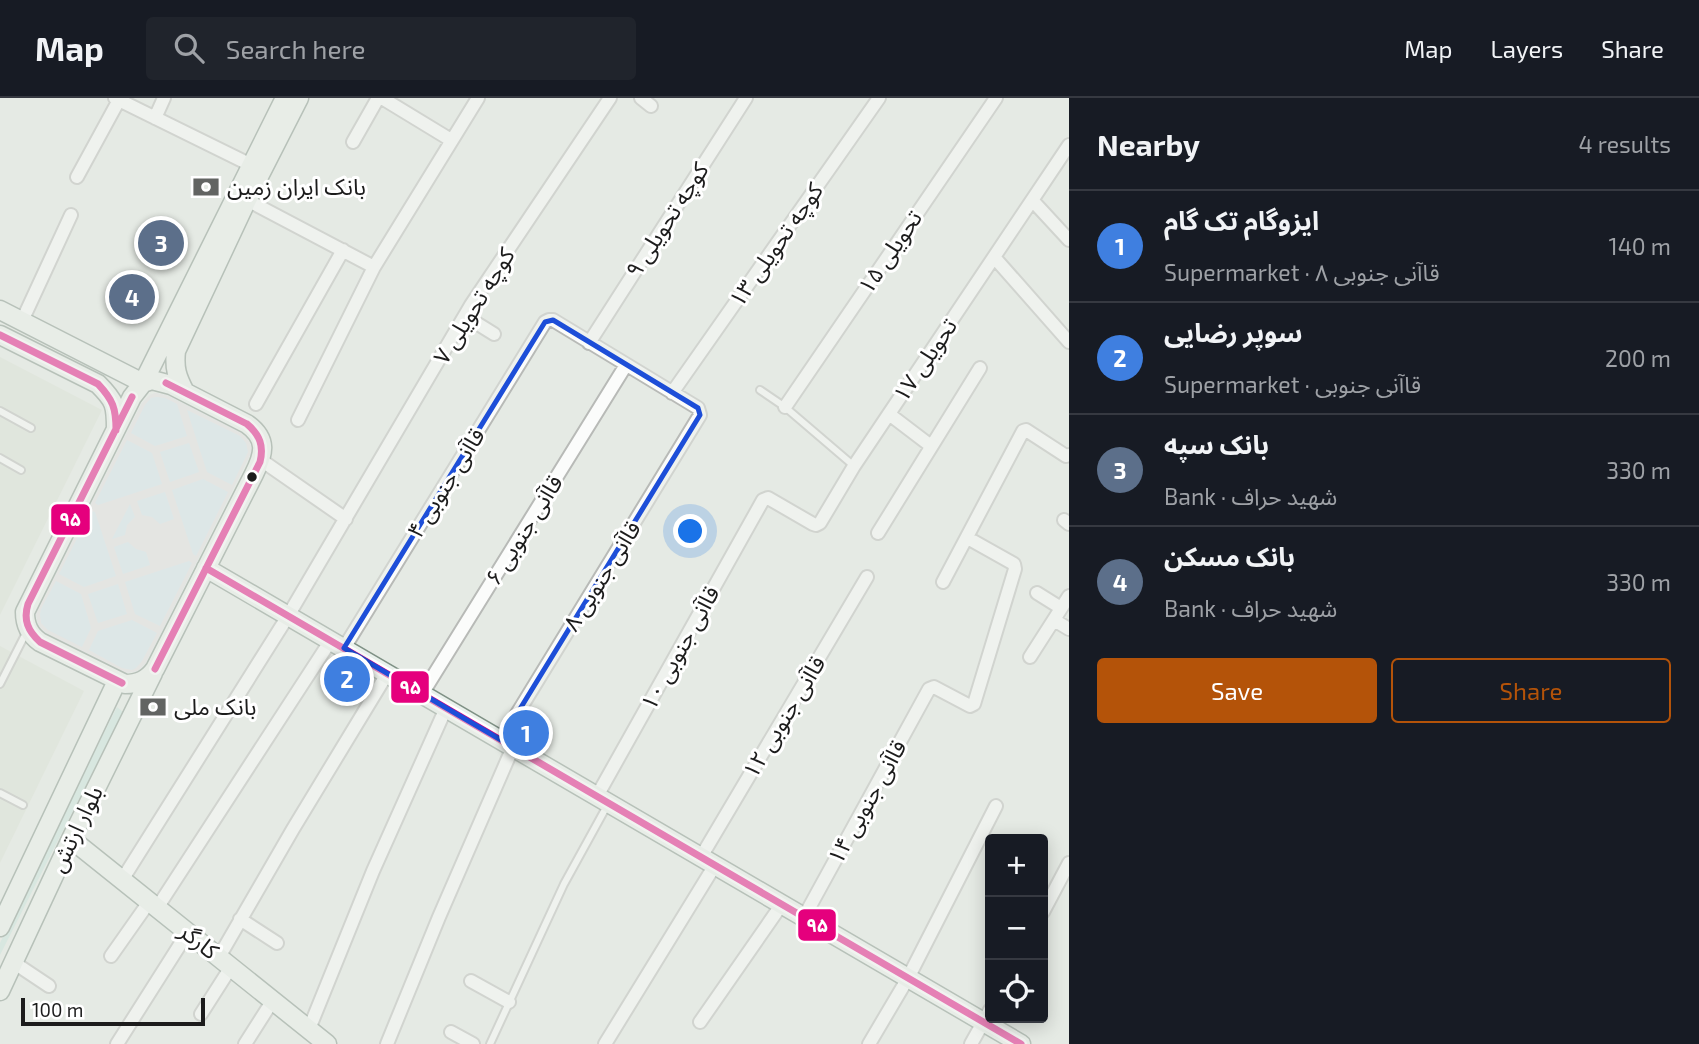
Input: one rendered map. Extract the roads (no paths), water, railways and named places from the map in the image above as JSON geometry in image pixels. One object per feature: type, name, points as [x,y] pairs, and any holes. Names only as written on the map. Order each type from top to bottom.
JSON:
[{"type":"main road","points":[[185,392],[174,365],[191,303],[251,164],[285,98]]},
{"type":"main road","points":[[155,669],[143,681],[125,684],[40,642],[28,630],[25,621],[27,604],[132,397],[144,383],[191,303],[299,98]]},
{"type":"main road","points":[[0,310],[144,383],[162,381],[247,424],[260,436],[261,460]]},
{"type":"main road","points":[[0,335],[98,384],[109,394],[116,408],[116,430]]},
{"type":"main road","points":[[98,384],[109,378],[107,365]]},
{"type":"main road","name":"بلوار ارتش","points":[[0,991],[71,839],[261,460]]},
{"type":"main road","points":[[206,568],[908,978],[985,1015]]},
{"type":"main road","points":[[0,926],[117,681]]},
{"type":"main road","name":"کارگر","points":[[71,839],[327,1044]]},
{"type":"main road","points":[[996,1023],[1021,1044]]},
{"type":"street","points":[[155,118],[164,98]]},
{"type":"street","points":[[353,142],[380,98],[452,140]]},
{"type":"street","points":[[298,420],[374,267],[478,98]]},
{"type":"street","name":"کوچه تحویلی ۷","points":[[122,880],[288,616],[465,316],[610,98]]},
{"type":"street","name":"کوچه تحویلی ۹","points":[[589,343],[746,98]]},
{"type":"street","name":"کوچه تحویلی ۱۳","points":[[672,393],[879,98]]},
{"type":"street","name":"تحویلی ۱۵","points":[[785,407],[996,98]]},
{"type":"street","points":[[77,177],[117,99],[251,164]]},
{"type":"street","name":"تحویلی ۱۷","points":[[763,500],[768,498],[816,525],[820,523],[854,466],[1069,146]]},
{"type":"street","points":[[247,200],[374,267]]},
{"type":"street","points":[[1032,200],[1069,240]]},
{"type":"street","points":[[22,321],[71,215]]},
{"type":"street","points":[[256,404],[343,250]]},
{"type":"street","points":[[994,257],[1069,342]]},
{"type":"street","points":[[465,316],[494,334]]},
{"type":"street","name":"قاآنی جنوبی ۴","points":[[111,956],[153,905],[337,644],[545,322],[553,320],[589,343]]},
{"type":"street","points":[[589,343],[672,393]]},
{"type":"street","name":"قاآنی جنوبی ۶","points":[[422,694],[626,365]]},
{"type":"street","points":[[878,533],[979,368]]},
{"type":"street","name":"قاآنی جنوبی ۸","points":[[387,1044],[507,743],[700,415],[700,411],[672,393]]},
{"type":"street","points":[[889,414],[930,446]]},
{"type":"street","points":[[943,582],[1023,431],[1026,430],[1066,456],[1069,455]]},
{"type":"street","points":[[261,460],[346,519]]},
{"type":"street","name":"قاآنی جنوبی ۱۰","points":[[603,800],[763,500]]},
{"type":"street","name":"قاآنی جنوبی ۱۴","points":[[804,917],[931,687],[970,706],[974,704],[1016,569],[1014,564],[973,541]]},
{"type":"street","name":"قاآنی جنوبی ۱۲","points":[[605,1044],[655,962],[708,861],[867,577]]},
{"type":"street","points":[[1037,593],[1061,608]]},
{"type":"street","points":[[1030,657],[1069,596]]},
{"type":"street","points":[[1054,620],[1069,629]]},
{"type":"street","points":[[201,1014],[225,962],[240,919],[387,674]]},
{"type":"street","points":[[309,1029],[373,871],[446,708]]},
{"type":"street","points":[[869,1044],[908,978],[996,806]]},
{"type":"street","points":[[1048,903],[1069,863]]},
{"type":"street","points":[[700,1023],[782,904]]},
{"type":"street","points":[[240,919],[277,943]]},
{"type":"street","points":[[117,1044],[188,932]]},
{"type":"street","points":[[13,962],[49,986]]},
{"type":"street","points":[[471,981],[509,1003]]},
{"type":"street","points":[[245,1044],[272,1000]]},
{"type":"street","points":[[971,1044],[985,1020]]},
{"type":"street","points":[[452,1032],[473,1044]]},
{"type":"lane","points":[[760,390],[785,407],[854,466]]},
{"type":"lane","points":[[0,411],[31,428]]},
{"type":"lane","points":[[0,458],[21,470]]},
{"type":"lane","points":[[0,684],[28,630]]},
{"type":"lane","points":[[0,793],[23,805]]},
{"type":"lane","points":[[490,1044],[603,800]]},
{"type":"place","name":"بانک ایران زمین","points":[[206,187]]},
{"type":"place","name":"بانک سپه","points":[[161,243]]},
{"type":"place","name":"بانک مسکن","points":[[132,297]]},
{"type":"place","name":"سوپر رضایی","points":[[347,679]]},
{"type":"place","name":"بانک ملی","points":[[153,707]]},
{"type":"place","name":"ایزوگام تک گام","points":[[526,733]]}]
